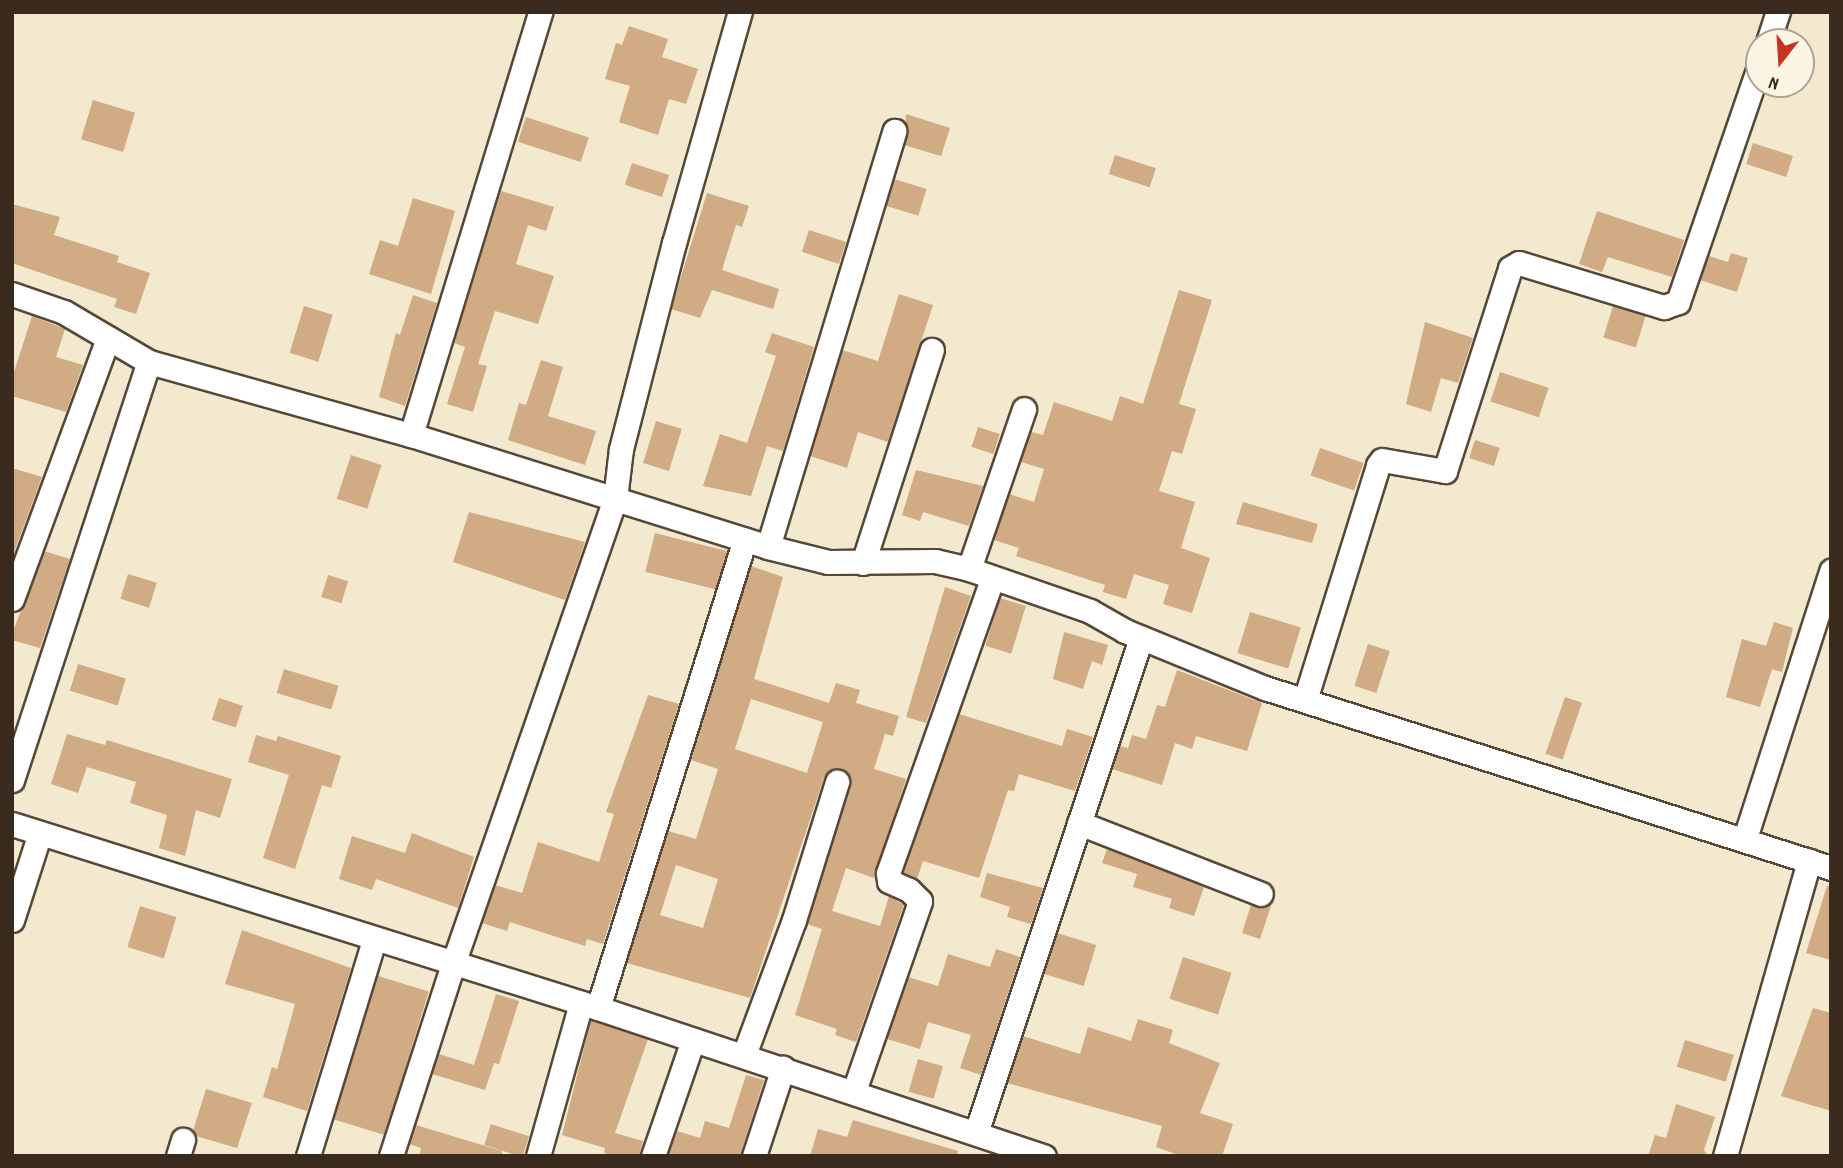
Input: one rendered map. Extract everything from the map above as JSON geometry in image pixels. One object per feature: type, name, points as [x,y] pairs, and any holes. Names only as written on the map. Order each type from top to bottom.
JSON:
[{"type":"street","points":[[411,435],[540,12]]},
{"type":"street","points":[[391,1156],[453,964],[615,499],[621,449],[671,257],[740,12]]},
{"type":"street","points":[[1305,700],[1376,467],[1382,460],[1445,471],[1510,268],[1519,263],[1664,307],[1678,302],[1748,98]]},
{"type":"street","points":[[768,547],[894,131]]},
{"type":"street","points":[[12,295],[64,312],[149,362],[411,435],[768,547],[828,562],[935,561],[969,569],[1090,611],[1141,638],[1305,700],[1745,838],[1820,865],[1725,1156]]},
{"type":"street","points":[[12,599],[108,338]]},
{"type":"street","points":[[863,563],[932,350]]},
{"type":"street","points":[[12,780],[149,362]]},
{"type":"street","points":[[969,569],[1024,409]]},
{"type":"street","points":[[538,1156],[745,540]]},
{"type":"street","points":[[1745,838],[1831,571]]},
{"type":"street","points":[[854,1091],[920,901],[889,881],[888,873],[992,579]]},
{"type":"street","points":[[976,1133],[1141,638]]},
{"type":"street","points":[[744,1055],[785,945],[836,782]]},
{"type":"street","points":[[1079,823],[1261,894]]},
{"type":"street","points":[[12,824],[374,940],[589,1005],[1044,1156]]},
{"type":"street","points":[[12,920],[40,833]]},
{"type":"street","points":[[308,1156],[374,940]]},
{"type":"street","points":[[653,1156],[693,1040]]},
{"type":"street","points":[[754,1156],[783,1068]]},
{"type":"building","points":[[629,26],[668,39],[662,57],[698,69],[686,104],[669,99],[658,135],[619,122],[630,86],[605,79],[616,43],[622,45]]},
{"type":"building","points":[[93,100],[135,113],[123,152],[81,139]]},
{"type":"building","points":[[906,114],[950,128],[941,156],[904,145]]},
{"type":"building","points":[[526,117],[589,137],[581,162],[518,142]]},
{"type":"building","points":[[1753,143],[1793,156],[1786,177],[1746,164]]},
{"type":"building","points":[[1115,155],[1156,168],[1150,187],[1109,174]]},
{"type":"building","points":[[632,163],[669,175],[662,197],[625,185]]},
{"type":"building","points":[[894,179],[927,189],[918,216],[886,206]]},
{"type":"building","points":[[501,191],[554,207],[546,231],[528,225],[516,264],[554,276],[538,324],[495,311],[478,364],[487,366],[473,412],[447,404],[465,347],[454,343]]},
{"type":"building","points":[[707,193],[749,206],[742,227],[736,225],[722,270],[779,289],[773,309],[712,290],[700,318],[671,309]]},
{"type":"building","points":[[413,198],[455,211],[431,294],[369,274],[380,240],[398,246]]},
{"type":"building","points":[[12,204],[60,217],[54,235],[119,256],[117,262],[150,273],[136,314],[114,307],[117,299],[12,263]]},
{"type":"building","points":[[1597,211],[1684,240],[1672,277],[1608,257],[1602,272],[1579,264]]},
{"type":"building","points":[[809,230],[846,242],[839,264],[802,252]]},
{"type":"building","points":[[1731,253],[1748,258],[1737,292],[1700,280],[1709,256],[1728,262]]},
{"type":"building","points":[[1179,290],[1212,300],[1179,404],[1196,409],[1182,454],[1172,451],[1159,491],[1195,502],[1181,548],[1210,558],[1192,613],[1163,604],[1169,585],[1134,574],[1126,599],[1103,592],[1105,585],[1016,556],[1019,548],[994,540],[1009,494],[1034,502],[1044,469],[1021,462],[1031,432],[1043,435],[1054,402],[1112,421],[1120,396],[1143,404]]},
{"type":"building","points":[[899,294],[933,305],[888,442],[858,432],[847,468],[810,456],[842,350],[878,361]]},
{"type":"building","points":[[413,295],[437,303],[405,406],[379,397],[396,333],[400,335]]},
{"type":"building","points":[[304,306],[333,315],[318,362],[290,353]]},
{"type":"building","points":[[1613,306],[1646,316],[1636,347],[1603,338]]},
{"type":"building","points":[[32,316],[65,329],[56,357],[83,365],[66,412],[12,396],[12,378]]},
{"type":"building","points":[[1425,322],[1473,338],[1458,383],[1441,378],[1431,412],[1406,404]]},
{"type":"building","points":[[772,333],[814,347],[783,451],[767,446],[751,496],[703,486],[720,434],[747,443],[776,356],[765,352]]},
{"type":"building","points":[[541,360],[563,367],[548,416],[596,431],[585,465],[508,440],[519,403],[526,405]]},
{"type":"building","points":[[1500,372],[1549,388],[1539,417],[1490,401]]},
{"type":"building","points":[[656,421],[682,429],[669,471],[643,463]]},
{"type":"building","points":[[978,427],[1000,434],[993,454],[972,447]]},
{"type":"building","points":[[1475,440],[1500,448],[1494,466],[1469,458]]},
{"type":"building","points":[[1320,448],[1363,463],[1354,490],[1311,475]]},
{"type":"building","points":[[351,455],[381,465],[367,509],[337,499]]},
{"type":"building","points":[[12,468],[42,477],[12,558]]},
{"type":"building","points":[[916,470],[983,486],[969,526],[923,512],[920,521],[902,515]]},
{"type":"building","points":[[1243,502],[1318,524],[1312,543],[1236,524]]},
{"type":"building","points":[[469,512],[585,542],[565,600],[453,562]]},
{"type":"building","points":[[655,533],[727,551],[717,590],[645,572]]},
{"type":"building","points":[[44,551],[70,559],[40,648],[12,640],[12,634]]},
{"type":"building","points":[[751,566],[783,577],[754,679],[829,703],[836,683],[860,690],[856,703],[899,716],[893,736],[885,734],[874,769],[906,779],[874,878],[846,868],[832,911],[880,926],[889,896],[904,905],[856,1042],[835,1035],[837,1029],[795,1015],[822,929],[807,924],[850,786],[850,778],[842,769],[833,769],[824,778],[750,998],[627,963],[668,831],[696,839],[718,769],[691,760]],"holes":[[[751,699],[823,722],[807,773],[735,749]],[[676,865],[718,879],[703,928],[660,915]]]},
{"type":"building","points":[[128,574],[157,583],[149,608],[120,599]]},
{"type":"building","points":[[328,575],[348,581],[341,603],[321,597]]},
{"type":"building","points":[[945,587],[971,596],[926,723],[906,717]]},
{"type":"building","points":[[1000,598],[1026,606],[1011,654],[985,646]]},
{"type":"building","points":[[1250,612],[1301,627],[1288,669],[1237,653]]},
{"type":"building","points":[[1774,622],[1793,628],[1782,672],[1772,669],[1760,707],[1726,697],[1742,639],[1766,646]]},
{"type":"building","points":[[1064,632],[1108,645],[1102,665],[1092,661],[1083,689],[1053,679]]},
{"type":"building","points":[[1368,644],[1390,651],[1376,693],[1354,686]]},
{"type":"building","points":[[78,664],[126,679],[118,705],[70,691]]},
{"type":"building","points":[[284,669],[339,686],[331,710],[277,693]]},
{"type":"building","points":[[1177,670],[1262,703],[1247,751],[1196,736],[1192,749],[1175,743],[1162,785],[1112,769],[1120,746],[1128,748],[1132,735],[1146,739],[1157,705],[1165,707]]},
{"type":"building","points":[[648,695],[679,704],[603,944],[587,939],[585,946],[510,922],[507,931],[482,923],[495,885],[522,893],[538,842],[599,862],[614,814],[606,812]]},
{"type":"building","points":[[1565,697],[1582,703],[1562,760],[1545,754]]},
{"type":"building","points":[[219,698],[243,706],[236,728],[212,720]]},
{"type":"building","points":[[959,714],[1062,746],[1067,729],[1093,737],[1075,791],[1019,774],[1014,791],[1008,790],[979,878],[923,861],[917,879],[903,872]]},
{"type":"building","points":[[67,734],[105,745],[107,740],[232,779],[220,818],[196,810],[185,856],[159,848],[167,815],[130,803],[136,782],[87,767],[78,793],[51,784]]},
{"type":"building","points":[[256,735],[276,741],[278,736],[341,756],[331,788],[322,785],[295,869],[263,858],[289,775],[248,762]]},
{"type":"building","points":[[412,833],[474,857],[458,908],[376,879],[372,890],[339,879],[352,836],[405,853]]},
{"type":"building","points":[[1107,849],[1204,887],[1194,916],[1169,908],[1172,899],[1133,887],[1137,874],[1102,863]]},
{"type":"building","points":[[987,873],[1043,888],[1031,924],[1007,917],[1010,907],[980,897]]},
{"type":"building","points":[[1827,886],[1831,887],[1831,960],[1806,953]]},
{"type":"building","points":[[1272,903],[1260,939],[1242,933],[1251,905],[1262,908]]},
{"type":"building","points":[[140,906],[176,917],[164,958],[127,947]]},
{"type":"building","points":[[242,930],[351,968],[307,1111],[263,1097],[272,1067],[277,1069],[295,1004],[225,984]]},
{"type":"building","points":[[1057,933],[1096,945],[1084,986],[1044,974]]},
{"type":"building","points":[[996,949],[1020,957],[981,1075],[960,1068],[971,1035],[928,1022],[920,1049],[887,1039],[908,977],[938,986],[948,954],[990,967]]},
{"type":"building","points":[[1183,957],[1232,973],[1218,1015],[1169,999]]},
{"type":"building","points":[[378,976],[429,991],[385,1135],[334,1119]]},
{"type":"building","points":[[496,994],[519,1001],[499,1064],[494,1063],[485,1090],[432,1074],[439,1054],[474,1065]]},
{"type":"building","points":[[1813,1008],[1831,1013],[1831,1111],[1781,1096]]},
{"type":"building","points":[[1138,1019],[1173,1030],[1169,1043],[1220,1063],[1200,1113],[1233,1124],[1222,1156],[1181,1156],[1156,1147],[1162,1126],[1007,1083],[1023,1036],[1080,1054],[1088,1027],[1131,1041]]},
{"type":"building","points":[[591,1020],[648,1039],[615,1133],[643,1141],[639,1156],[613,1156],[604,1153],[605,1148],[562,1135]]},
{"type":"building","points":[[1685,1040],[1734,1055],[1726,1082],[1677,1067]]},
{"type":"building","points":[[918,1059],[943,1066],[934,1099],[909,1092]]},
{"type":"building","points":[[746,1075],[764,1080],[740,1156],[668,1156],[677,1131],[700,1138],[705,1121],[729,1128]]},
{"type":"building","points":[[206,1089],[252,1103],[237,1148],[196,1136],[193,1131]]},
{"type":"building","points":[[1676,1104],[1715,1117],[1704,1150],[1708,1156],[1648,1156],[1655,1135],[1666,1138]]},
{"type":"building","points":[[853,1120],[958,1151],[957,1156],[810,1156],[818,1129],[847,1137]]},
{"type":"building","points":[[491,1124],[529,1136],[523,1156],[484,1145]]},
{"type":"building","points":[[416,1125],[502,1151],[502,1156],[419,1156],[421,1148],[409,1144]]}]
